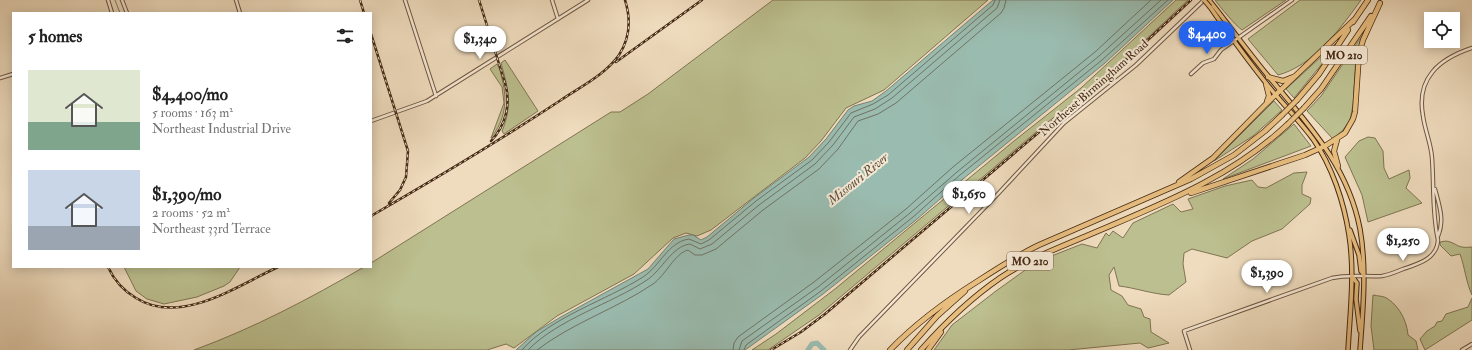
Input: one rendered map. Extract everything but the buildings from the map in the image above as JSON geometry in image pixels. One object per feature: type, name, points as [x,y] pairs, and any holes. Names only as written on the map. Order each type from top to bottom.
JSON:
[{"type":"highway","name":"MO 210","points":[[907,350],[937,316],[975,282],[1014,257],[1191,179],[1234,155],[1265,131],[1297,100],[1319,74],[1368,0]]},
{"type":"highway","name":"MO 210","points":[[921,350],[955,315],[1000,278],[1031,260],[1175,198],[1220,175],[1272,139],[1321,89],[1381,1]]},
{"type":"highway","points":[[1175,198],[1319,149],[1336,140],[1345,133],[1353,119],[1356,103],[1359,54],[1363,40],[1381,1]]},
{"type":"highway","points":[[1168,189],[1213,158],[1266,104],[1354,20]]},
{"type":"highway","points":[[1268,77],[1283,81],[1299,73]]},
{"type":"highway","points":[[1266,84],[1269,96],[1266,104]]},
{"type":"highway","points":[[1336,140],[1334,151],[1338,166]]},
{"type":"highway","points":[[890,350],[931,312],[975,282]]},
{"type":"highway","points":[[928,350],[955,315]]},
{"type":"main road","points":[[1204,0],[1211,6],[1268,77],[1315,131],[1338,166],[1351,198],[1359,227],[1364,276],[1360,350]]},
{"type":"main road","points":[[1209,0],[1211,6],[1234,41],[1266,84],[1319,149],[1330,171],[1348,225],[1354,238],[1359,255],[1361,271],[1364,276]]},
{"type":"main road","points":[[1348,225],[1352,276],[1348,350]]},
{"type":"main road","points":[[1352,276],[1357,283],[1358,319],[1361,336]]},
{"type":"street","points":[[108,0],[112,12]]},
{"type":"street","points":[[122,0],[127,12]]},
{"type":"street","points":[[236,0],[240,12]]},
{"type":"street","points":[[405,0],[436,96]]},
{"type":"street","points":[[552,0],[558,19]]},
{"type":"street","points":[[372,121],[419,105],[436,96],[588,0]]},
{"type":"street","name":"Northeast Birmingham Road","points":[[850,350],[859,337],[996,196],[1064,123],[1136,65],[1204,0]]},
{"type":"street","points":[[1191,74],[1203,63],[1214,59],[1221,50],[1292,0]]},
{"type":"street","points":[[1438,236],[1430,139],[1422,108],[1424,88],[1427,80],[1438,65],[1444,60],[1456,53],[1472,48]]},
{"type":"street","points":[[0,78],[12,74]]},
{"type":"street","points":[[1190,350],[1184,331],[1332,278],[1385,275],[1422,263],[1436,250],[1441,220],[1441,209],[1434,186]]},
{"type":"street","points":[[1462,350],[1472,344]]},
{"type":"green space","points":[[773,0],[988,0],[884,90],[846,108],[821,141],[805,158],[711,230],[697,236],[686,233],[673,238],[634,274],[557,316],[514,348],[506,344],[487,350],[194,350],[260,323],[302,302],[362,268],[372,268],[372,262],[611,112],[620,112],[648,94]]},
{"type":"green space","points":[[1176,0],[1188,0],[1109,74],[1048,122],[819,315],[768,350],[752,350],[776,334],[835,289],[1014,141],[1081,88]]},
{"type":"green space","points":[[1215,0],[1286,0],[1242,30],[1232,21]]},
{"type":"green space","points":[[1300,0],[1361,0],[1335,34],[1314,55],[1291,70],[1278,75],[1248,39]]},
{"type":"green space","points":[[1362,36],[1356,56],[1353,105],[1350,120],[1343,130],[1333,139],[1307,111],[1321,96]]},
{"type":"green space","points":[[1336,43],[1326,59],[1294,98],[1286,89]]},
{"type":"green space","points":[[505,60],[538,111],[504,134],[502,131],[507,113],[508,97],[506,81],[501,63]]},
{"type":"green space","points":[[497,64],[504,87],[505,103],[502,117],[491,138],[504,103],[502,87],[490,69]]},
{"type":"green space","points":[[1274,101],[1282,110],[1253,136],[1214,161]]},
{"type":"green space","points":[[1294,124],[1311,146],[1223,179],[1253,159]]},
{"type":"green space","points":[[1368,137],[1375,138],[1383,151],[1384,168],[1389,179],[1409,170],[1410,178],[1406,188],[1422,203],[1368,222],[1362,195],[1345,157],[1359,141]]},
{"type":"green space","points":[[1307,172],[1302,185],[1302,194],[1311,198],[1310,204],[1282,229],[1252,241],[1227,258],[1192,249],[1184,253],[1183,264],[1186,282],[1169,295],[1119,286],[1114,267],[1109,275],[1111,290],[1122,296],[1128,305],[1141,309],[1144,317],[1150,319],[1151,332],[1169,343],[1148,348],[1140,343],[1068,350],[934,350],[952,325],[1035,263],[1042,267],[1051,262],[1049,257],[1082,244],[1097,248],[1106,233],[1109,236],[1113,231],[1123,238],[1133,223],[1173,204],[1181,212],[1193,209],[1188,199],[1225,186],[1252,180],[1258,187],[1266,188],[1294,173]]},
{"type":"green space","points":[[1446,241],[1460,247],[1472,247],[1472,295],[1460,254],[1451,256],[1440,245],[1440,242]]},
{"type":"green space","points":[[124,268],[239,268],[230,282],[197,297],[164,304],[147,299],[136,291]]},
{"type":"green space","points":[[1373,295],[1387,298],[1396,306],[1404,320],[1408,335],[1416,341],[1418,350],[1374,350],[1371,326]]},
{"type":"green space","points":[[1472,298],[1472,320],[1425,350],[1420,339],[1427,331],[1435,326],[1437,322],[1442,321],[1446,314],[1468,307]]},
{"type":"water","name":"Missouri River","points":[[993,0],[1173,0],[1105,63],[963,179],[916,220],[823,294],[745,350],[516,350],[536,332],[648,269],[674,239],[689,235],[693,235],[701,240],[707,237],[754,198],[809,157],[826,139],[848,110],[854,106],[872,101],[886,91]]},
{"type":"waterway","points":[[115,0],[120,12]]},
{"type":"waterway","points":[[808,350],[812,344],[817,343],[824,350]]},
{"type":"railway","points":[[360,0],[364,12]]},
{"type":"railway","points":[[479,0],[507,91],[507,106],[504,121],[491,141]]},
{"type":"railway","points":[[372,215],[443,174],[600,75],[607,69],[623,49],[629,21],[625,0]]},
{"type":"railway","points":[[616,62],[702,0]]},
{"type":"railway","points":[[771,350],[801,332],[825,314],[1038,133],[1111,74],[1191,0]]},
{"type":"railway","points":[[372,37],[408,151],[406,177],[400,190],[389,203]]},
{"type":"railway","points":[[108,268],[123,289],[136,298],[153,305],[171,308],[189,306],[227,293],[276,268]]}]
